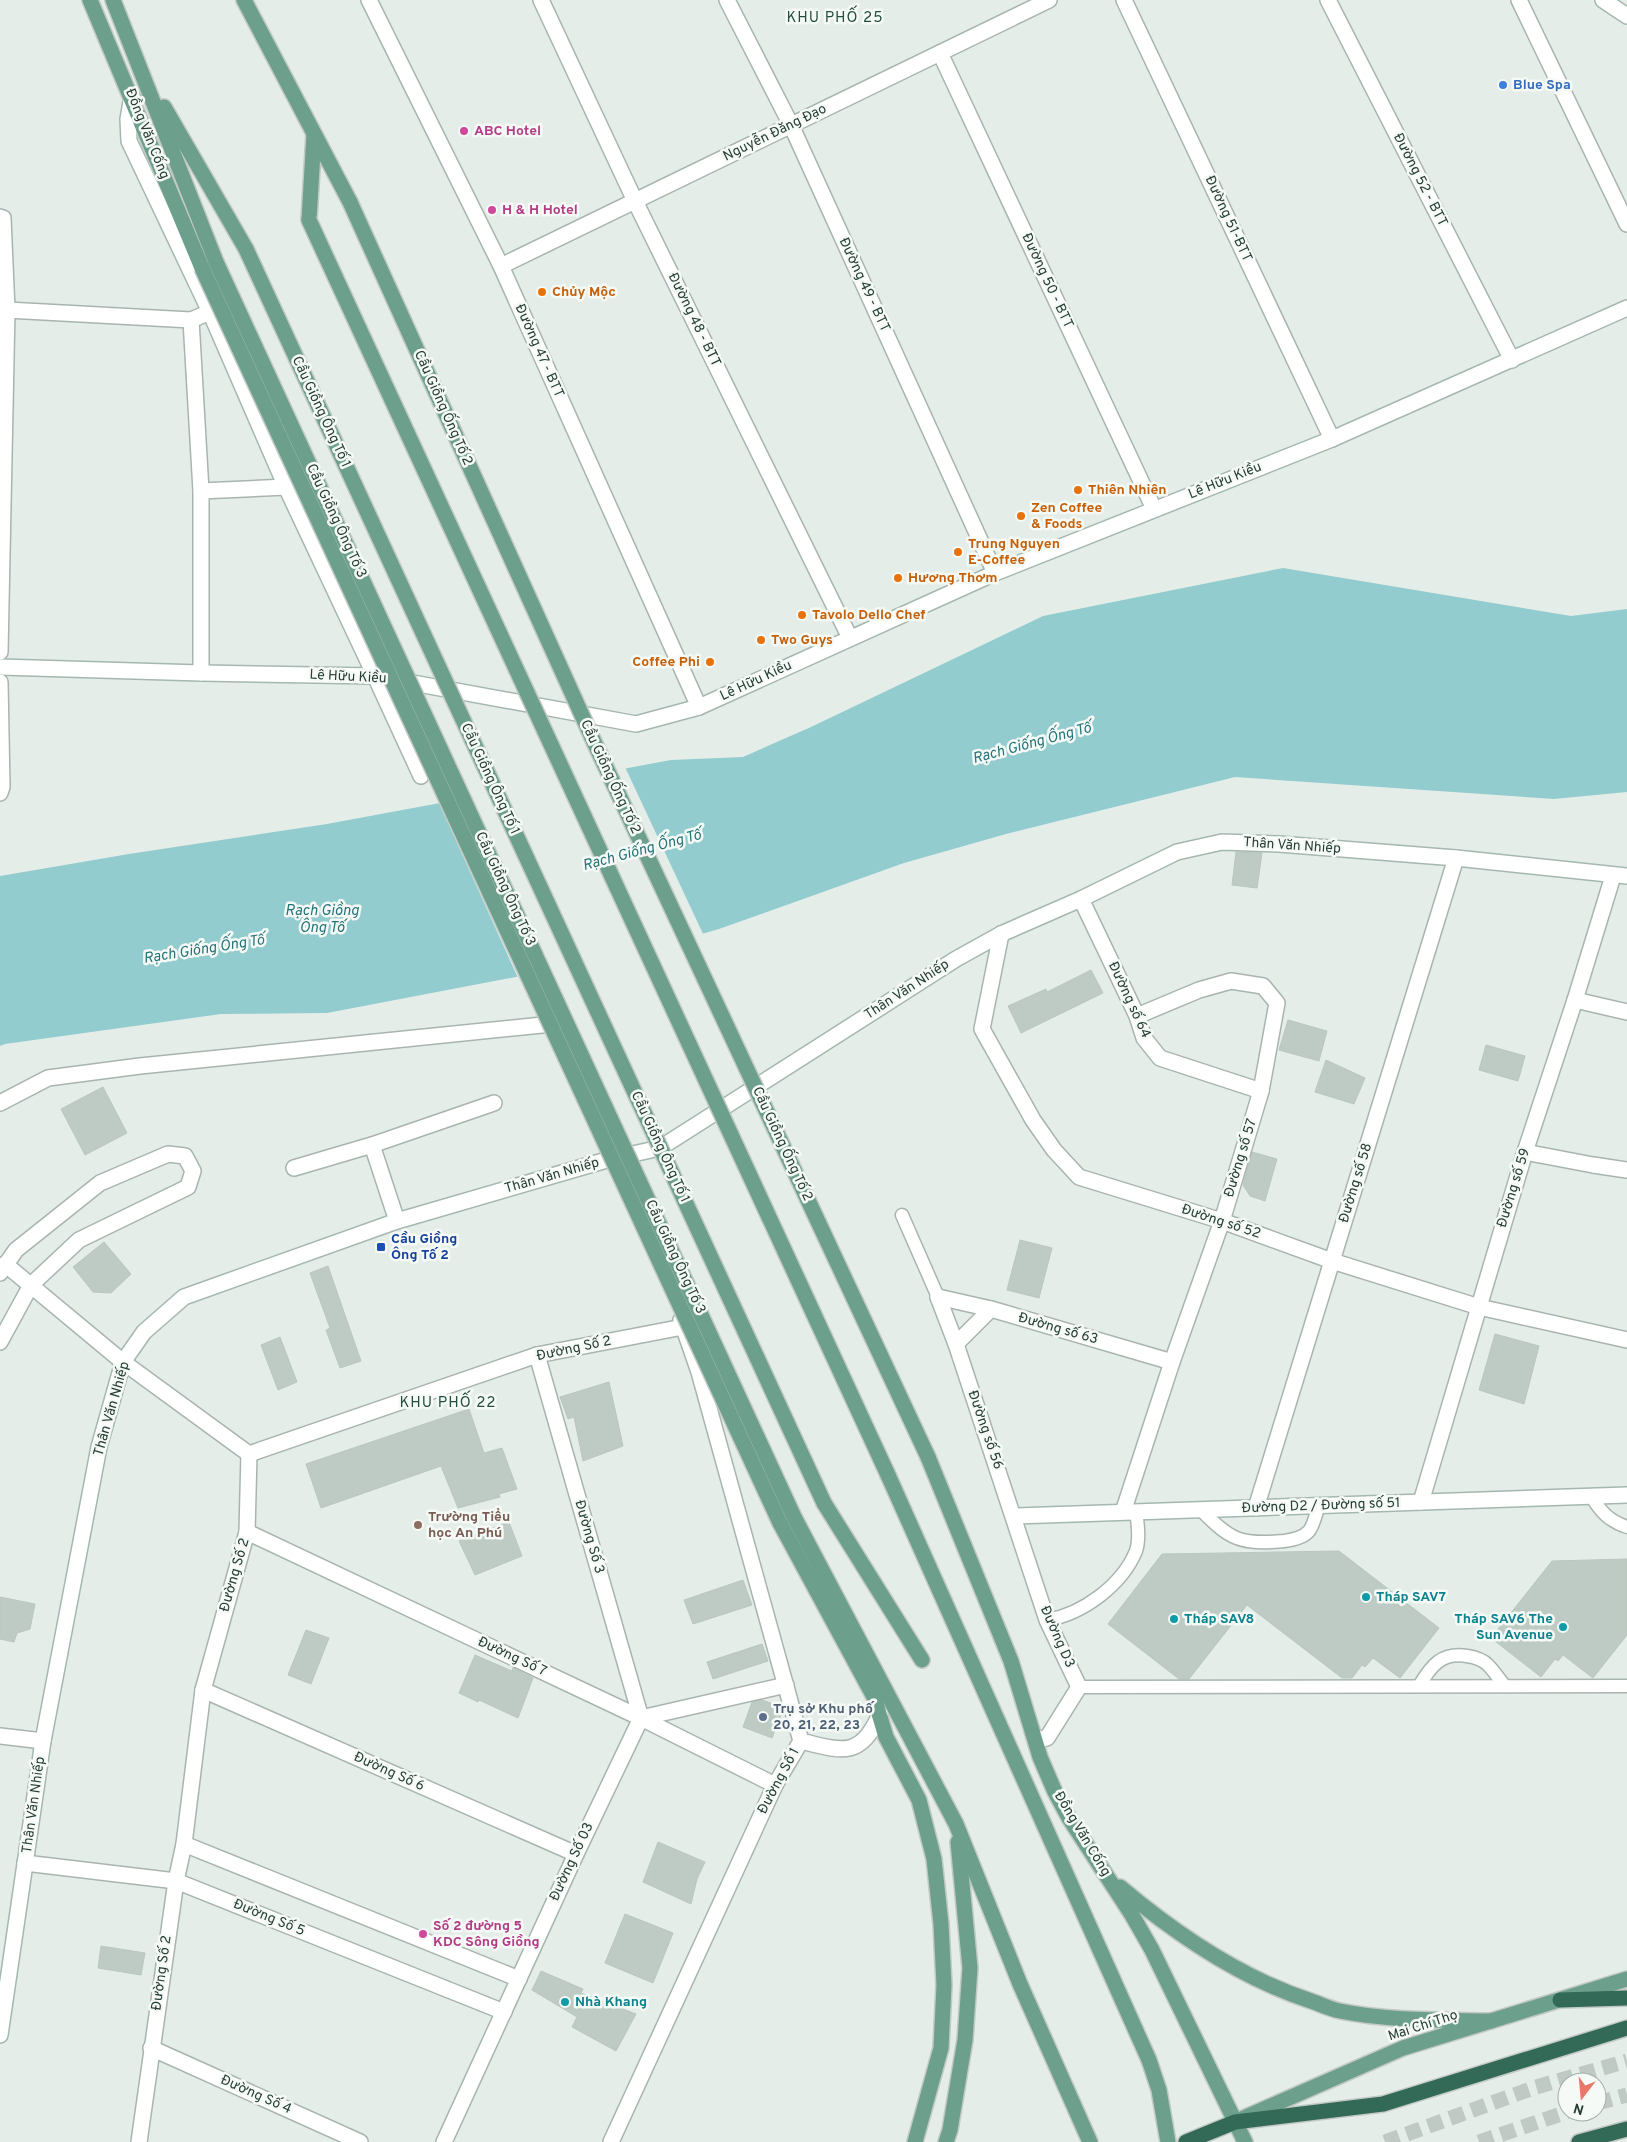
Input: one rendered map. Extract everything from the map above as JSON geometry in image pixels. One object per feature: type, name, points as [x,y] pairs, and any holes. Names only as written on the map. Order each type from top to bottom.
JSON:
[{"type":"highway","points":[[1560,2000],[1627,1998]]},
{"type":"highway","name":"Mai Chí Thọ","points":[[1186,2142],[1235,2122],[1383,2104],[1627,2028]]},
{"type":"highway","points":[[1579,2142],[1627,2129]]},
{"type":"main road","name":"Đồng Văn Cống","points":[[90,0],[132,96],[202,268]]},
{"type":"main road","name":"Đồng Văn Cống","points":[[112,0],[140,64],[216,262]]},
{"type":"main road","points":[[244,0],[314,134],[309,220],[888,1475],[1149,2060],[1159,2090],[1168,2142]]},
{"type":"main road","points":[[132,96],[140,64]]},
{"type":"main road","name":"Cầu Giồng Ông Tố 1","points":[[140,64],[246,248],[824,1503],[921,1658]]},
{"type":"main road","name":"Cầu Giồng Ống Tố 2","points":[[314,134],[350,202],[594,744],[928,1457]]},
{"type":"main road","name":"Cầu Giồng Ông Tố 3","points":[[216,262],[794,1517],[956,1824]]},
{"type":"main road","name":"Cầu Giồng Ông Tố 3","points":[[202,268],[780,1523],[874,1697],[880,1714]]},
{"type":"main road","name":"Đồng Văn Cống","points":[[928,1457],[1011,1661],[1034,1740],[1055,1792],[1069,1818],[1109,1878],[1152,1950],[1245,2142]]},
{"type":"main road","points":[[880,1714],[886,1737],[919,1800],[934,1859],[941,1924],[944,1985],[941,2048],[915,2142]]},
{"type":"main road","points":[[946,2142],[950,2130],[965,2040],[970,1968],[956,1824]]},
{"type":"main road","points":[[956,1824],[1020,1984],[1090,2142]]},
{"type":"main road","points":[[1109,1878],[1180,1934],[1238,1969],[1281,1991],[1338,2010],[1394,2019],[1491,2021]]},
{"type":"main road","name":"Mai Chí Thọ","points":[[1235,2122],[1403,2048],[1627,1980]]},
{"type":"street","name":"Đường 47 - BTT","points":[[369,0],[501,266],[699,707]]},
{"type":"street","name":"Đường 48 - BTT","points":[[541,0],[635,201],[850,638]]},
{"type":"street","name":"Đường 49 - BTT","points":[[727,0],[791,125],[995,573]]},
{"type":"street","name":"Nguyễn Đăng Đạo","points":[[501,266],[1049,0]]},
{"type":"street","name":"Đường 51-BTT","points":[[1124,0],[1332,439]]},
{"type":"street","name":"Đường 52 - BTT","points":[[1328,0],[1512,360]]},
{"type":"street","points":[[1518,0],[1627,224]]},
{"type":"street","points":[[1603,0],[1627,16]]},
{"type":"street","name":"Đường 50 - BTT","points":[[940,53],[1154,509]]},
{"type":"street","points":[[132,96],[128,119],[129,141],[210,312],[286,487],[421,776]]},
{"type":"street","points":[[0,217],[3,218],[7,310],[0,652]]},
{"type":"street","name":"Lê Hữu Kiều","points":[[0,666],[201,673],[375,676],[636,724],[699,707],[995,573],[1332,439],[1627,308]]},
{"type":"street","points":[[7,310],[191,320],[210,312]]},
{"type":"street","points":[[191,320],[201,491],[201,673]]},
{"type":"street","points":[[201,491],[286,487]]},
{"type":"street","points":[[0,682],[2,787],[0,793]]},
{"type":"street","name":"Thân Văn Nhiếp","points":[[0,2035],[43,1741],[99,1447],[122,1362],[144,1332],[184,1297],[397,1221],[610,1159],[660,1148],[956,959],[1001,934],[1081,899],[1177,852],[1222,842],[1279,844],[1456,858],[1620,876]]},
{"type":"street","name":"Đường số 58","points":[[1256,1508],[1456,858]]},
{"type":"street","name":"Đường số 59","points":[[1421,1502],[1525,1152],[1575,1000],[1620,876]]},
{"type":"street","name":"Đường số 64","points":[[1081,899],[1137,1016],[1144,1038],[1160,1058],[1261,1091]]},
{"type":"street","name":"Đường số 52","points":[[1001,934],[982,1029],[1032,1120],[1054,1150],[1080,1177],[1222,1221],[1332,1261],[1479,1307],[1627,1340]]},
{"type":"street","name":"Đường số 57","points":[[1130,1512],[1172,1362],[1222,1221],[1261,1091],[1277,1003],[1263,986],[1231,981],[1199,990],[1137,1016]]},
{"type":"street","points":[[1575,1000],[1627,1012]]},
{"type":"street","name":"Đường Số 1","points":[[0,1103],[48,1078],[140,1066],[552,1024],[610,1159],[674,1296],[682,1327],[699,1372],[801,1740],[775,1785],[612,2142]]},
{"type":"street","points":[[294,1168],[372,1145],[494,1103]]},
{"type":"street","points":[[372,1145],[397,1221]]},
{"type":"street","points":[[1525,1152],[1627,1170]]},
{"type":"street","points":[[0,1342],[31,1285],[80,1240],[188,1187],[193,1171],[185,1156],[168,1154],[100,1183],[16,1250],[3,1269],[31,1285],[122,1362],[249,1454]]},
{"type":"street","points":[[938,1297],[991,1309]]},
{"type":"street","name":"Đường số 56","points":[[938,1297],[956,1344],[1014,1516]]},
{"type":"street","points":[[956,1344],[991,1309]]},
{"type":"street","name":"Đường số 63","points":[[991,1309],[1172,1362]]},
{"type":"street","name":"Đường Số 2","points":[[139,2142],[176,1881],[184,1844],[203,1690],[247,1532],[249,1454],[537,1355],[682,1327]]},
{"type":"street","name":"Đường Số 3","points":[[537,1355],[641,1718]]},
{"type":"street","name":"Đường D2 / Đường số 51","points":[[1014,1516],[1627,1495]]},
{"type":"street","name":"Đường D3","points":[[1014,1516],[1047,1620],[1079,1687]]},
{"type":"street","name":"Đường Số 7","points":[[247,1532],[641,1718],[775,1785]]},
{"type":"street","points":[[641,1718],[786,1686]]},
{"type":"street","points":[[1034,1740],[1046,1738],[1079,1687]]},
{"type":"street","name":"Đường Số 6","points":[[203,1690],[576,1854]]},
{"type":"street","points":[[801,1740],[828,1747],[849,1748],[866,1740],[873,1731],[880,1714]]},
{"type":"street","name":"Đường Số 03","points":[[444,2142],[576,1854],[641,1718]]},
{"type":"street","points":[[0,1736],[43,1741]]},
{"type":"street","points":[[184,1844],[518,1979]]},
{"type":"street","name":"Đường Số 5","points":[[25,1863],[176,1881],[504,2012]]},
{"type":"street","name":"Đường Số 4","points":[[152,2048],[360,2142]]},
{"type":"lane","points":[[902,1215],[938,1297]]},
{"type":"lane","points":[[1591,1496],[1601,1511],[1614,1523],[1627,1527]]},
{"type":"lane","points":[[1201,1510],[1218,1527],[1244,1542],[1274,1542],[1295,1540],[1308,1532],[1318,1506]]},
{"type":"lane","points":[[1047,1620],[1065,1617],[1084,1606],[1123,1573],[1136,1549],[1139,1529],[1130,1512]]},
{"type":"lane","points":[[1419,1686],[1427,1671],[1440,1659],[1453,1653],[1475,1657],[1487,1664],[1505,1686]]},
{"type":"lane","points":[[1079,1687],[1627,1686]]},
{"type":"water","points":[[1283,568],[1571,616],[1627,609],[1627,792],[1554,799],[1235,777],[1006,834],[904,863],[719,929],[625,956],[327,1013],[221,1014],[0,1046],[0,876],[327,824],[671,760],[743,757],[811,727],[1043,616]]},
{"type":"pier","points":[[625,767],[704,936],[626,959],[518,978],[438,801]]},
{"type":"building","points":[[1236,852],[1262,853],[1257,888],[1232,885]]},
{"type":"building","points":[[1091,970],[1103,993],[1021,1033],[1008,1006],[1046,989],[1047,992]]},
{"type":"building","points":[[1288,1020],[1327,1031],[1319,1061],[1279,1050]]},
{"type":"building","points":[[1486,1045],[1525,1056],[1518,1081],[1479,1070]]},
{"type":"building","points":[[1326,1060],[1365,1078],[1354,1104],[1315,1092]]},
{"type":"building","points":[[103,1087],[127,1133],[85,1155],[61,1109]]},
{"type":"building","points":[[1252,1152],[1277,1159],[1265,1201],[1250,1196],[1243,1185]]},
{"type":"building","points":[[1020,1240],[1052,1248],[1039,1298],[1007,1290]]},
{"type":"building","points":[[104,1242],[131,1274],[111,1293],[93,1292],[73,1267]]},
{"type":"building","points":[[328,1266],[361,1361],[340,1368],[326,1330],[330,1328],[310,1273]]},
{"type":"building","points":[[1495,1334],[1539,1346],[1524,1404],[1479,1390]]},
{"type":"building","points":[[280,1337],[297,1382],[278,1390],[261,1345]]},
{"type":"building","points":[[609,1382],[623,1446],[583,1461],[574,1417],[568,1419],[560,1397]]},
{"type":"building","points":[[469,1409],[484,1453],[502,1448],[517,1489],[499,1494],[500,1497],[458,1508],[441,1466],[321,1508],[306,1464]]},
{"type":"building","points":[[509,1522],[522,1556],[475,1575],[459,1541]]},
{"type":"building","points":[[1339,1551],[1439,1628],[1400,1678],[1373,1658],[1365,1667],[1362,1665],[1352,1678],[1342,1678],[1247,1605],[1189,1679],[1179,1679],[1108,1624],[1162,1554]]},
{"type":"building","name":"Tháp SAV6 The Sun Avenue","points":[[1627,1559],[1627,1635],[1593,1678],[1563,1655],[1558,1661],[1555,1659],[1541,1677],[1491,1638],[1552,1561]]},
{"type":"building","points":[[743,1580],[752,1605],[693,1624],[684,1600]]},
{"type":"building","points":[[0,1597],[35,1604],[30,1629],[17,1633],[14,1642],[0,1639]]},
{"type":"building","points":[[306,1630],[329,1638],[311,1684],[288,1675]]},
{"type":"building","points":[[762,1644],[768,1661],[713,1679],[707,1662]]},
{"type":"building","points":[[475,1655],[512,1671],[513,1668],[533,1678],[518,1718],[459,1693]]},
{"type":"building","name":"Trụ sở Khu phố 20, 21, 22, 23","points":[[762,1700],[782,1707],[783,1710],[772,1738],[743,1727],[752,1702]]},
{"type":"building","points":[[658,1842],[705,1862],[697,1879],[691,1904],[643,1882]]},
{"type":"building","points":[[625,1914],[673,1933],[653,1983],[605,1963]]},
{"type":"building","points":[[101,1946],[145,1953],[141,1975],[98,1968]]},
{"type":"building","points":[[541,1971],[583,1989],[581,1993],[636,2014],[616,2051],[572,2027],[577,2017],[532,1990]]},
{"type":"tunnel","points":[[1385,2142],[1536,2087],[1627,2061]]},
{"type":"tunnel","points":[[1607,2100],[1627,2095]]},
{"type":"tunnel","points":[[1479,2142],[1557,2115]]},
{"type":"place","name":"Blue Spa","points":[[1503,85]]},
{"type":"place","name":"ABC Hotel","points":[[464,131]]},
{"type":"place","name":"H & H Hotel","points":[[492,210]]},
{"type":"place","name":"Chủy Mộc","points":[[542,292]]},
{"type":"place","name":"Thiên Nhiên","points":[[1078,490]]},
{"type":"place","name":"Zen Coffee & Foods","points":[[1021,516]]},
{"type":"place","name":"Trung Nguyen E-Coffee","points":[[958,552]]},
{"type":"place","name":"Hương Thơm","points":[[898,578]]},
{"type":"place","name":"Tavolo Dello Chef","points":[[802,615]]},
{"type":"place","name":"Two Guys","points":[[761,640]]},
{"type":"place","name":"Coffee Phi","points":[[710,662]]},
{"type":"place","name":"Cầu Giồng Ông Tố 2","points":[[381,1247]]},
{"type":"place","name":"Trường Tiểu học An Phú","points":[[418,1525]]},
{"type":"place","name":"Tháp SAV7","points":[[1366,1597]]},
{"type":"place","name":"Tháp SAV8","points":[[1174,1619]]},
{"type":"place","name":"Tháp SAV6 The Sun Avenue","points":[[1563,1627]]},
{"type":"place","name":"Trụ sở Khu phố 20, 21, 22, 23","points":[[763,1717]]},
{"type":"place","name":"Số 2 đường 5 KDC Sông Giồng","points":[[423,1934]]},
{"type":"place","name":"Nhà Khang","points":[[565,2002]]},
{"type":"district","name":"KHU PHỐ 25","points":[[835,18]]},
{"type":"district","name":"KHU PHỐ 22","points":[[448,1403]]},
{"type":"water label","name":"Rạch Giống Ống Tố","points":[[1032,744]]},
{"type":"water label","name":"Rạch Giống Ống Tố","points":[[642,851]]},
{"type":"water label","name":"Rạch Giồng Ông Tố","points":[[322,920]]},
{"type":"water label","name":"Rạch Giống Ống Tố","points":[[204,950]]}]
